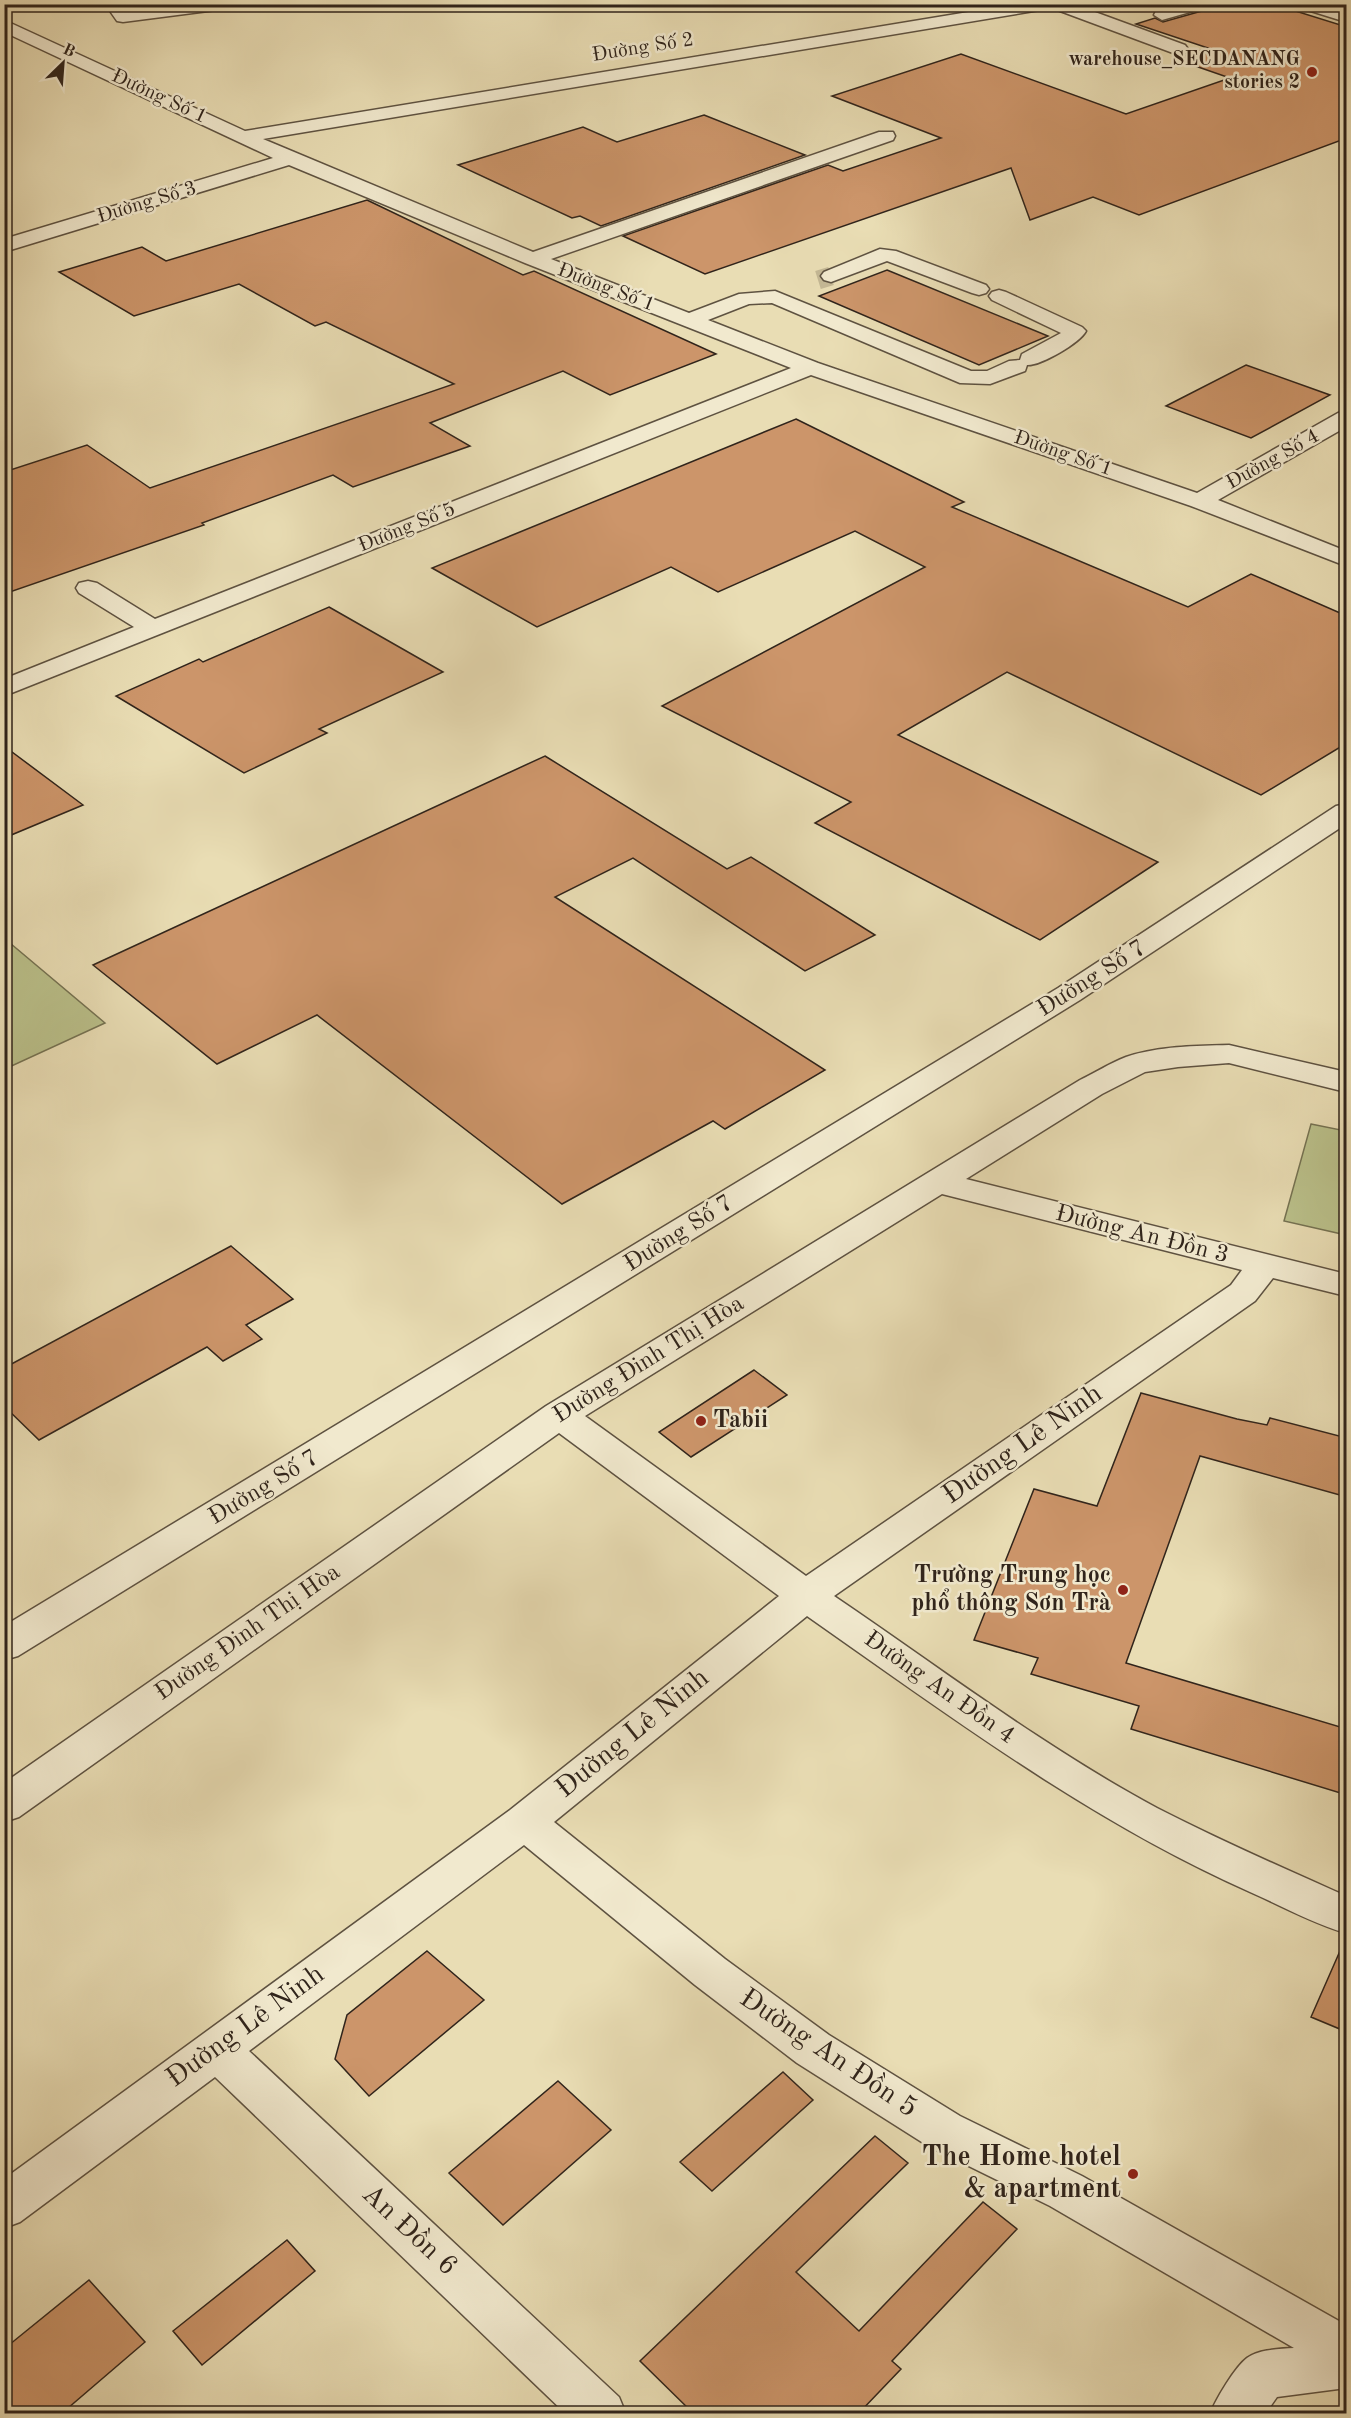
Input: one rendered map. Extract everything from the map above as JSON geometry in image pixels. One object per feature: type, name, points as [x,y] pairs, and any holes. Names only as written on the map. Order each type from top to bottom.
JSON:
[{"type":"street","points":[[113,4],[123,17],[224,4]]},
{"type":"street","name":"Đường Số 2","points":[[243,136],[1050,4]]},
{"type":"street","points":[[1056,4],[1179,49]]},
{"type":"street","points":[[1162,15],[1198,4]]},
{"type":"street","points":[[1307,4],[1347,17]]},
{"type":"street","name":"Đường Số 1","points":[[4,25],[290,159],[532,259],[810,368],[1199,501],[1347,559]]},
{"type":"street","points":[[532,259],[886,136]]},
{"type":"street","name":"Đường Số 3","points":[[4,246],[290,159]]},
{"type":"street","points":[[690,320],[746,298],[775,297],[880,255],[889,255],[989,292],[1075,331],[1074,334],[1024,362],[990,377],[968,378],[775,297]]},
{"type":"street","name":"Đường Số 5","points":[[4,688],[810,368]]},
{"type":"street","name":"Đường Số 4","points":[[1199,501],[1347,418]]},
{"type":"street","points":[[88,588],[154,629]]},
{"type":"street","name":"Đường Số 7","points":[[4,1646],[1069,994],[1347,812]]},
{"type":"street","name":"Đường Đinh Thị Hòa","points":[[4,1805],[559,1414],[1091,1087],[1137,1064],[1178,1056],[1229,1054],[1347,1082]]},
{"type":"street","name":"Đường An Đồn 3","points":[[937,1182],[1347,1285]]},
{"type":"street","name":"Đường Lê Ninh","points":[[4,2207],[525,1822],[806,1596],[1243,1293],[1264,1266]]},
{"type":"street","name":"Đường An Đồn 4","points":[[559,1414],[806,1596],[1045,1761],[1141,1819],[1230,1864],[1347,1915]]},
{"type":"street","name":"Đường An Đồn 5","points":[[525,1822],[710,1972],[813,2049],[944,2131],[1066,2191],[1347,2351]]},
{"type":"street","name":"An Đồn 6","points":[[216,2049],[602,2414]]},
{"type":"street","points":[[1234,2414],[1264,2375],[1347,2365]]},
{"type":"green space","points":[[4,938],[105,1023],[4,1069]]},
{"type":"green space","points":[[1311,1124],[1346,1131],[1346,1235],[1284,1221]]},
{"type":"building","points":[[1208,4],[1273,4],[1347,27],[1347,138],[1139,215],[1093,197],[1030,220],[1011,168],[705,274],[623,236],[828,165],[843,171],[941,138],[832,96],[961,54],[1126,114],[1230,78],[1175,59],[1208,48],[1136,24],[1155,18],[1163,22],[1205,10]]},
{"type":"building","points":[[704,115],[805,155],[601,226],[580,216],[572,218],[458,165],[583,127],[617,142]]},
{"type":"building","points":[[367,200],[523,275],[534,271],[716,354],[610,395],[563,371],[430,423],[470,446],[353,487],[333,475],[202,523],[204,525],[4,594],[4,472],[87,445],[150,488],[454,384],[326,322],[315,326],[239,284],[134,316],[59,272],[142,247],[166,261]]},
{"type":"building","points":[[887,270],[1048,336],[979,365],[819,296]]},
{"type":"building","points":[[1246,365],[1330,395],[1251,438],[1166,406]]},
{"type":"building","points":[[796,419],[964,502],[952,507],[1188,607],[1251,574],[1347,616],[1347,743],[1261,795],[1007,672],[898,735],[1158,862],[1040,940],[815,823],[851,802],[662,706],[925,567],[855,531],[718,592],[671,567],[537,627],[432,568]]},
{"type":"building","points":[[329,607],[443,672],[319,729],[327,733],[244,773],[116,696],[199,659],[203,662]]},
{"type":"building","points":[[4,746],[83,805],[4,838]]},
{"type":"building","points":[[545,756],[727,869],[751,857],[875,935],[805,971],[633,858],[555,897],[825,1070],[725,1129],[713,1121],[562,1204],[317,1015],[217,1064],[93,965]]},
{"type":"building","points":[[231,1246],[293,1299],[246,1325],[262,1339],[223,1361],[207,1347],[39,1440],[4,1406],[4,1368]]},
{"type":"building","points":[[754,1370],[787,1395],[691,1457],[659,1432]]},
{"type":"building","points":[[1141,1393],[1237,1419],[1267,1425],[1270,1418],[1347,1438],[1347,1497],[1200,1456],[1126,1663],[1347,1729],[1347,1795],[1131,1729],[1139,1706],[1031,1674],[1038,1658],[974,1640],[1034,1489],[1097,1506]]},
{"type":"building","points":[[1347,1935],[1347,2032],[1311,2017]]},
{"type":"building","points":[[427,1951],[484,2000],[369,2096],[335,2059],[347,2015]]},
{"type":"building","points":[[783,2072],[813,2100],[712,2191],[680,2162]]},
{"type":"building","points":[[558,2081],[611,2130],[503,2225],[449,2173]]},
{"type":"building","points":[[875,2136],[908,2163],[796,2272],[859,2331],[983,2202],[1017,2229],[892,2361],[901,2369],[858,2414],[694,2414],[640,2361]]},
{"type":"building","points":[[287,2240],[315,2271],[202,2365],[173,2331]]},
{"type":"building","points":[[89,2280],[145,2342],[61,2414],[4,2414],[4,2349]]},
{"type":"tunnel","points":[[818,280],[831,276]]},
{"type":"place","name":"warehouse_SECDANANG stories 2","points":[[1312,72]]},
{"type":"place","name":"Tabii","points":[[701,1421]]},
{"type":"place","name":"Trường Trung học phổ thông Sơn Trà","points":[[1123,1590]]},
{"type":"place","name":"The Home hotel & apartment","points":[[1133,2174]]}]
